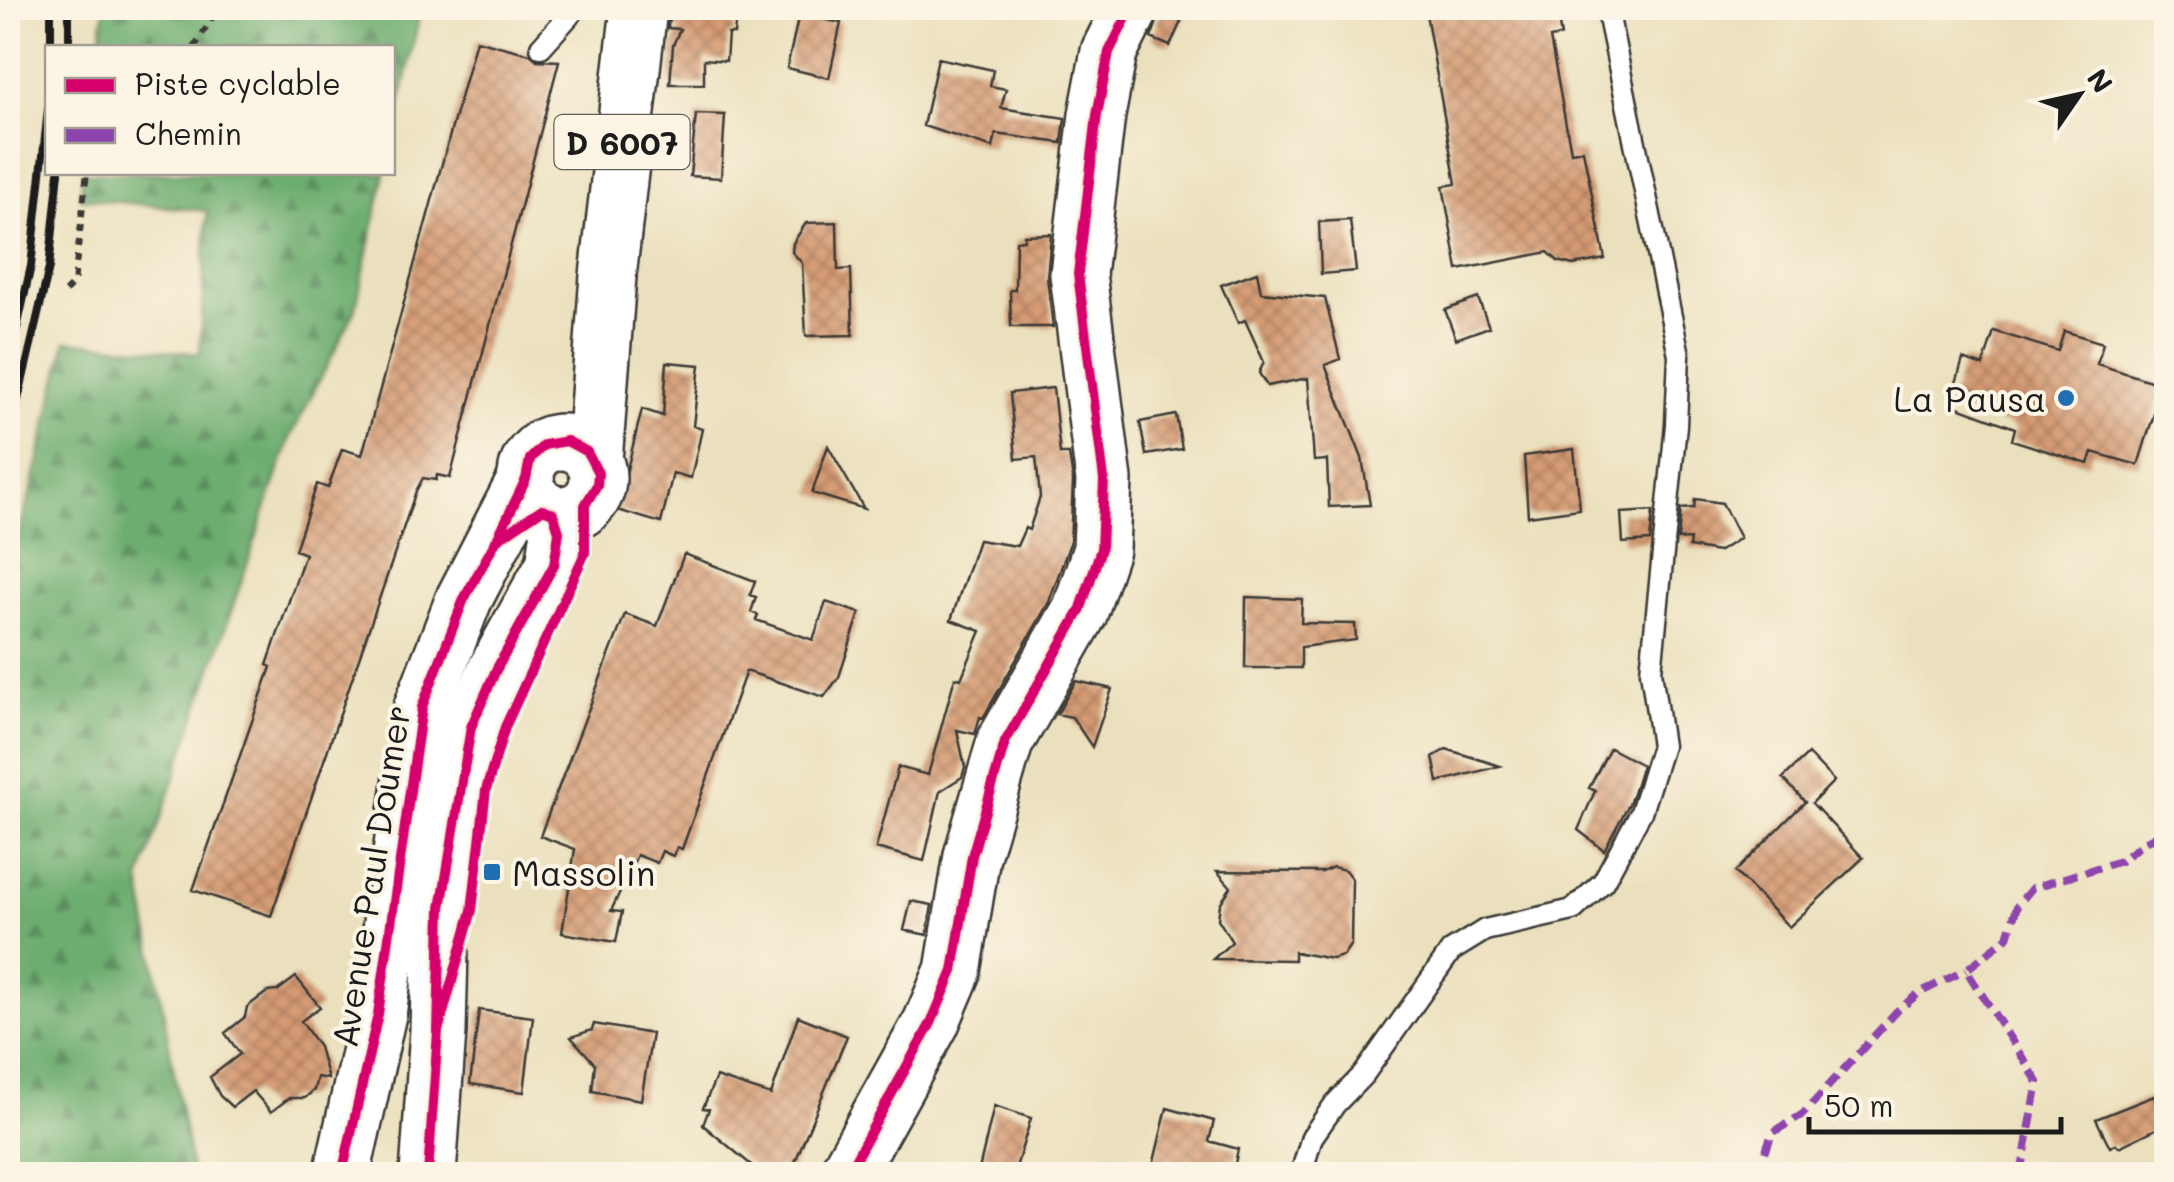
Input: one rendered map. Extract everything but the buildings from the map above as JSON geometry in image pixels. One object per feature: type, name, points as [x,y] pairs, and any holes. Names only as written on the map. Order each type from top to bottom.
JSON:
[{"type":"main road","name":"D 6007","points":[[428,1174],[438,1031],[472,910],[486,790],[505,727],[585,553],[557,485],[608,276],[638,8]]},
{"type":"main road","points":[[847,1174],[931,1022],[952,971],[972,856],[1004,742],[1080,611],[1101,549],[1104,480],[1078,274],[1096,115],[1110,52],[1131,8]]},
{"type":"main road","name":"Avenue Paul Doumer","points":[[342,1174],[378,1014],[422,708],[464,599],[497,539],[557,485]]},
{"type":"lane","points":[[542,47],[576,8]]},
{"type":"lane","points":[[1301,1174],[1312,1137],[1335,1104],[1364,1074],[1451,951],[1484,930],[1573,910],[1603,882],[1642,812],[1662,746],[1651,672],[1676,425],[1678,354],[1607,8]]},
{"type":"path","points":[[8,39],[14,8]]},
{"type":"path","points":[[196,45],[218,8]]},
{"type":"path","points":[[65,292],[74,283],[86,175]]},
{"type":"green space","points":[[105,8],[421,8],[395,128],[395,45],[99,45]]},
{"type":"green space","points":[[83,175],[385,175],[355,311],[290,438],[140,880],[192,1174],[8,1174],[8,569],[32,488],[66,341],[200,354],[207,211],[80,198]]},
{"type":"railway","points":[[51,8],[51,45]]},
{"type":"railway","points":[[69,8],[69,45]]},
{"type":"railway","points":[[8,368],[31,266],[45,137]]},
{"type":"railway","points":[[8,442],[49,268],[59,175]]},
{"type":"marked path","points":[[2021,1174],[2038,1082],[1966,970],[2008,937],[2017,906],[2032,888],[2120,861],[2166,830]]},
{"type":"marked path","points":[[1758,1174],[1772,1133],[1803,1114],[1897,1011],[1919,993],[1966,970]]},
{"type":"cycle path","points":[[847,1174],[931,1023],[953,971],[972,856],[1005,742],[1080,611],[1101,549],[1104,480],[1078,274],[1097,115],[1109,52],[1131,8]]},
{"type":"cycle path","points":[[342,1174],[378,1014],[422,707],[464,599],[526,479],[530,459],[544,445],[567,441],[587,452],[598,473],[597,485],[585,505],[585,553],[505,727],[486,790],[472,910],[438,1031]]},
{"type":"cycle path","points":[[428,1174],[438,1031],[441,908],[471,727],[496,670],[554,565],[559,532],[553,513],[542,509],[499,538]]},
{"type":"place","name":"La Pausa","points":[[2066,398]]},
{"type":"place","name":"Massolin","points":[[492,872]]}]
